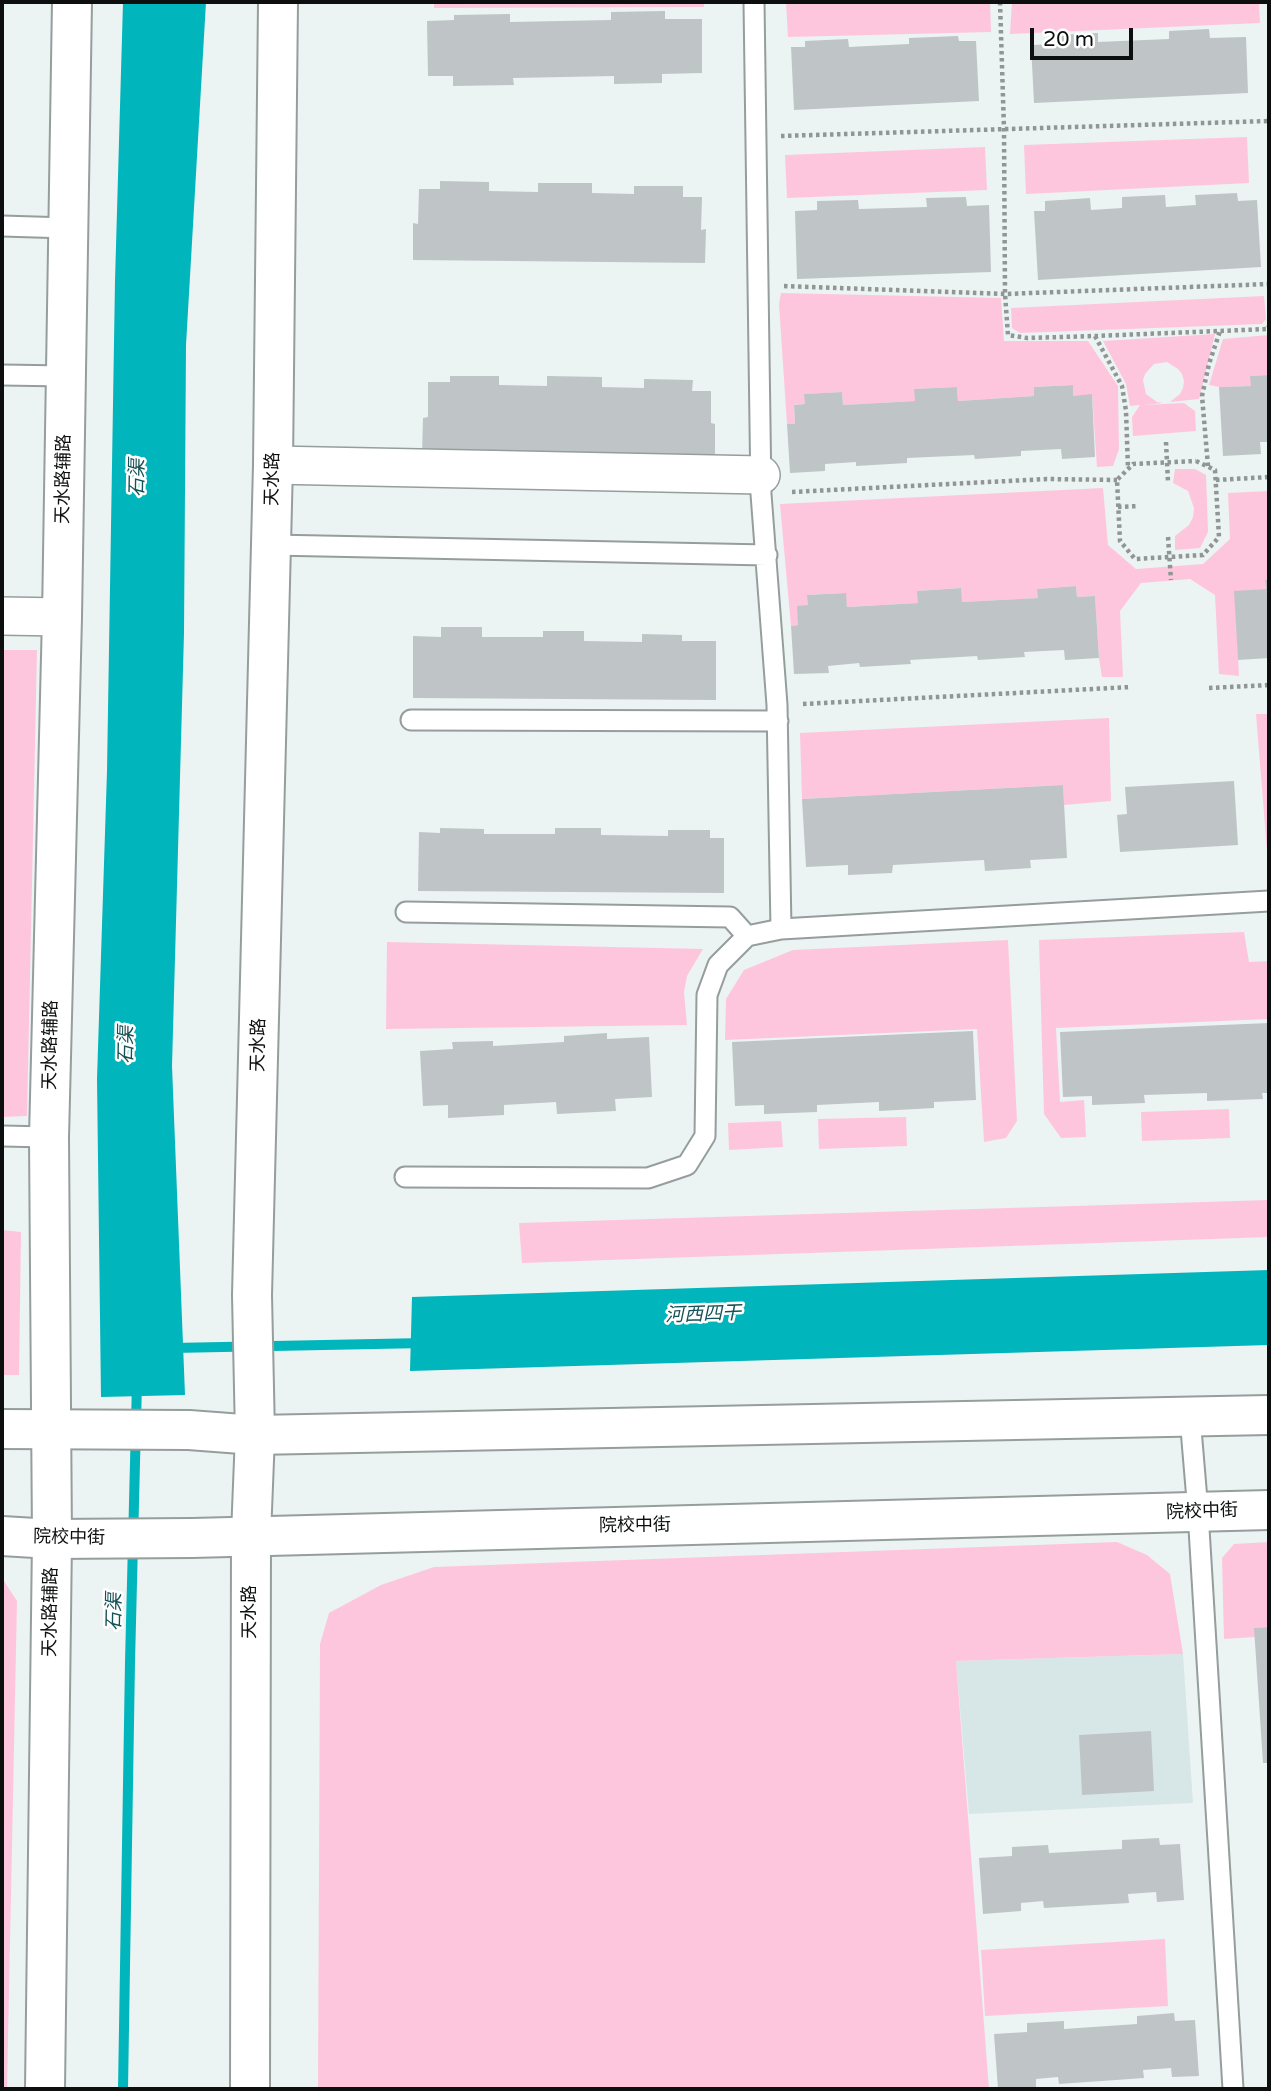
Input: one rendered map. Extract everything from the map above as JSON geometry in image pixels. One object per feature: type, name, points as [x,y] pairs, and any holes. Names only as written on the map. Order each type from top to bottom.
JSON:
[{"type":"street","name":"天水路辅路","points":[[46,2089],[63,1539],[64,1430],[49,1137],[62,617],[72,2]]},
{"type":"street","name":"天水路","points":[[250,2089],[251,1535],[255,1435],[252,1295],[272,545],[278,2]]},
{"type":"street","points":[[273,465],[761,484]]},
{"type":"street","points":[[2,616],[62,617]]},
{"type":"street","points":[[2,1429],[189,1430],[255,1435],[1269,1415]]},
{"type":"street","name":"院校中街","points":[[2,1536],[63,1539],[192,1538],[1269,1510]]},
{"type":"lane","points":[[754,2],[761,484],[777,713],[781,929]]},
{"type":"lane","points":[[2,226],[68,228]]},
{"type":"lane","points":[[2,375],[66,376]]},
{"type":"lane","points":[[272,545],[767,555]]},
{"type":"lane","points":[[411,719],[777,713]]},
{"type":"lane","points":[[405,1177],[648,1178],[687,1165],[705,1136],[707,995],[718,965],[747,936],[781,929],[1269,901]]},
{"type":"lane","points":[[407,912],[730,917],[747,936]]},
{"type":"lane","points":[[2,1136],[49,1137]]},
{"type":"lane","points":[[1190,1417],[1234,2089]]},
{"type":"path","points":[[1000,2],[1008,335],[1027,338],[1095,336],[1268,329],[1269,326]]},
{"type":"path","points":[[756,137],[1269,121]]},
{"type":"path","points":[[758,285],[1006,294],[1269,284]]},
{"type":"path","points":[[1208,467],[1202,396],[1220,330]]},
{"type":"path","points":[[1095,336],[1122,387],[1126,411],[1128,469]]},
{"type":"path","points":[[1166,442],[1168,482]]},
{"type":"path","points":[[761,484],[1116,480],[1133,464],[1196,461],[1215,470],[1219,537],[1203,555],[1135,559],[1120,541],[1116,480]]},
{"type":"path","points":[[1216,480],[1269,477]]},
{"type":"path","points":[[1118,507],[1139,506]]},
{"type":"path","points":[[1168,537],[1171,580]]},
{"type":"path","points":[[1209,688],[1269,685]]},
{"type":"path","points":[[777,713],[1131,688]]},
{"type":"shaded area","points":[[434,2],[704,2],[704,7],[434,8]]},
{"type":"shaded area","points":[[786,2],[990,2],[991,32],[788,37]]},
{"type":"shaded area","points":[[1012,2],[1259,2],[1260,23],[1010,34]]},
{"type":"shaded area","points":[[1247,137],[1249,183],[1026,194],[1024,145]]},
{"type":"shaded area","points":[[985,147],[987,190],[787,198],[785,155]]},
{"type":"shaded area","points":[[781,293],[1001,298],[1004,341],[1088,341],[1118,386],[1119,449],[1113,466],[1097,467],[1092,395],[1073,396],[1072,385],[1034,387],[1034,396],[958,401],[957,387],[915,389],[915,401],[843,405],[842,392],[805,394],[805,404],[794,405],[795,424],[787,424],[779,304]]},
{"type":"shaded area","points":[[1264,296],[1266,319],[1262,324],[1020,333],[1012,328],[1011,308]]},
{"type":"shaded area","points":[[1215,334],[1199,399],[1170,402],[1180,394],[1184,381],[1178,369],[1167,362],[1154,364],[1143,380],[1146,394],[1163,403],[1144,405],[1184,403],[1195,411],[1196,431],[1133,436],[1132,417],[1140,405],[1130,406],[1126,384],[1103,341]]},
{"type":"shaded area","points":[[1269,335],[1269,375],[1251,376],[1251,386],[1209,385],[1223,339]]},
{"type":"shaded area","points":[[1175,469],[1195,469],[1206,475],[1208,532],[1200,548],[1175,550],[1175,536],[1189,525],[1194,508],[1188,491],[1173,483]]},
{"type":"shaded area","points":[[1103,488],[1108,545],[1136,569],[1203,564],[1230,539],[1228,493],[1269,491],[1269,580],[1265,580],[1266,589],[1235,592],[1239,676],[1219,674],[1215,595],[1190,579],[1141,583],[1120,611],[1123,677],[1102,677],[1095,596],[1077,597],[1076,586],[1038,589],[1038,598],[962,602],[960,588],[918,591],[918,603],[847,607],[845,593],[808,595],[808,605],[798,625],[791,626],[780,504]]},
{"type":"shaded area","points":[[2,650],[37,650],[27,1116],[2,1117]]},
{"type":"shaded area","points":[[1256,714],[1269,714],[1269,863],[1268,863]]},
{"type":"shaded area","points":[[1109,718],[1111,801],[1064,805],[1063,785],[802,799],[800,733]]},
{"type":"shaded area","points":[[1244,932],[1249,962],[1269,961],[1269,1019],[1056,1028],[1060,1102],[1084,1100],[1086,1137],[1061,1138],[1044,1114],[1039,940]]},
{"type":"shaded area","points":[[1008,940],[1017,1121],[1006,1138],[984,1142],[977,1029],[725,1040],[726,999],[744,970],[793,950]]},
{"type":"shaded area","points":[[387,942],[703,949],[687,976],[684,992],[687,1025],[386,1029]]},
{"type":"shaded area","points":[[1229,1109],[1230,1138],[1142,1141],[1141,1112]]},
{"type":"shaded area","points":[[906,1117],[907,1146],[819,1149],[818,1119]]},
{"type":"shaded area","points":[[781,1121],[783,1147],[729,1150],[728,1123]]},
{"type":"shaded area","points":[[1269,1200],[1269,1237],[522,1263],[519,1223]]},
{"type":"shaded area","points":[[2,1230],[21,1232],[19,1375],[2,1375]]},
{"type":"shaded area","points":[[1117,1542],[1147,1555],[1170,1574],[1183,1654],[956,1661],[989,2089],[318,2089],[320,1644],[329,1613],[381,1585],[434,1567]]},
{"type":"shaded area","points":[[1269,1542],[1269,1627],[1255,1628],[1255,1637],[1224,1639],[1222,1558],[1234,1544]]},
{"type":"shaded area","points":[[2,1578],[17,1601],[7,2089],[2,2089]]},
{"type":"shaded area","points":[[1183,1654],[1193,1803],[969,1814],[956,1661]]},
{"type":"shaded area","points":[[1165,1939],[1168,2006],[985,2016],[981,1950]]},
{"type":"water","points":[[123,2],[206,2],[186,345],[184,633],[172,1066],[185,1395],[101,1397],[97,1079],[107,771],[115,281]]},
{"type":"water","points":[[1269,1270],[1269,1345],[410,1371],[412,1297]]},
{"type":"building","points":[[665,11],[665,19],[702,19],[702,73],[662,74],[662,83],[614,84],[614,76],[513,78],[514,85],[453,86],[453,76],[428,76],[427,21],[454,20],[454,15],[510,14],[510,22],[611,20],[611,12]]},
{"type":"building","points":[[1209,29],[1210,38],[1246,37],[1248,93],[1034,103],[1031,45],[1060,44],[1059,35],[1098,33],[1098,42],[1169,39],[1169,31]]},
{"type":"building","points":[[958,36],[959,41],[976,41],[979,101],[794,110],[791,47],[805,47],[805,41],[848,39],[849,47],[909,44],[909,38]]},
{"type":"building","points":[[440,181],[489,182],[489,191],[538,192],[538,183],[592,183],[592,193],[634,194],[634,186],[683,186],[683,197],[702,197],[701,230],[706,229],[705,263],[413,260],[413,223],[418,224],[419,189],[440,189]]},
{"type":"building","points":[[1237,193],[1238,201],[1257,200],[1261,267],[1038,280],[1034,211],[1045,211],[1045,201],[1090,198],[1091,210],[1122,208],[1122,197],[1165,195],[1166,207],[1196,205],[1195,195]]},
{"type":"building","points":[[966,197],[967,206],[989,205],[991,272],[797,279],[795,211],[817,210],[817,201],[858,200],[859,209],[927,207],[926,198]]},
{"type":"building","points":[[1269,375],[1269,442],[1260,442],[1261,454],[1223,456],[1219,387],[1251,386],[1250,376]]},
{"type":"building","points":[[450,376],[499,376],[499,385],[547,386],[547,376],[602,377],[602,387],[644,388],[644,379],[693,380],[692,391],[711,391],[715,457],[422,454],[423,418],[428,417],[428,382],[450,382]]},
{"type":"building","points":[[1073,385],[1073,396],[1092,394],[1095,457],[1062,459],[1061,449],[1021,451],[1021,456],[975,459],[974,455],[907,458],[907,463],[856,466],[856,462],[825,464],[825,471],[790,473],[787,424],[795,424],[794,405],[805,404],[804,394],[842,392],[843,405],[915,401],[914,389],[957,387],[958,401],[1034,396],[1034,387]]},
{"type":"building","points":[[1265,580],[1269,580],[1269,658],[1238,660],[1234,591],[1266,589]]},
{"type":"building","points":[[1076,586],[1077,597],[1095,596],[1099,658],[1065,660],[1064,650],[1024,652],[1025,657],[978,660],[977,656],[910,660],[911,664],[860,667],[859,663],[828,666],[829,673],[794,674],[791,626],[798,625],[797,606],[808,605],[807,595],[846,593],[847,607],[918,603],[917,591],[961,588],[962,602],[1038,598],[1037,589]]},
{"type":"building","points":[[441,627],[482,627],[482,637],[543,637],[543,631],[584,631],[584,641],[642,642],[642,634],[682,635],[682,641],[716,641],[716,700],[413,698],[413,636],[441,637]]},
{"type":"building","points":[[1234,781],[1238,845],[1120,852],[1117,815],[1127,814],[1125,787]]},
{"type":"building","points":[[1063,785],[1067,858],[1030,860],[1031,868],[985,871],[984,860],[893,865],[892,873],[848,875],[848,865],[806,867],[802,799]]},
{"type":"building","points":[[440,828],[484,829],[484,834],[555,834],[555,828],[601,828],[601,835],[668,836],[668,830],[710,830],[710,838],[724,838],[724,893],[418,891],[419,832],[440,833]]},
{"type":"building","points":[[1269,1023],[1269,1093],[1262,1093],[1263,1099],[1207,1101],[1207,1093],[1144,1095],[1145,1103],[1092,1105],[1092,1096],[1063,1097],[1060,1032]]},
{"type":"building","points":[[973,1031],[976,1100],[934,1102],[934,1108],[879,1111],[879,1102],[817,1105],[817,1112],[764,1114],[764,1105],[735,1106],[732,1042]]},
{"type":"building","points":[[607,1033],[607,1039],[649,1037],[652,1097],[615,1099],[616,1111],[557,1114],[556,1102],[504,1105],[504,1115],[448,1118],[448,1105],[423,1106],[420,1051],[453,1049],[452,1042],[493,1041],[493,1046],[564,1042],[564,1036]]},
{"type":"building","points":[[1269,1627],[1269,1763],[1263,1763],[1254,1628]]},
{"type":"building","points":[[1151,1731],[1154,1791],[1082,1795],[1079,1735]]},
{"type":"building","points":[[1159,1838],[1160,1845],[1180,1844],[1184,1900],[1157,1902],[1156,1892],[1128,1894],[1129,1903],[1044,1908],[1043,1901],[1021,1903],[1021,1911],[983,1914],[979,1858],[1012,1856],[1012,1847],[1048,1845],[1049,1853],[1122,1849],[1122,1840]]},
{"type":"building","points":[[1174,2013],[1175,2021],[1195,2020],[1199,2076],[1172,2077],[1171,2068],[1143,2070],[1144,2078],[1059,2084],[1058,2077],[1036,2079],[1036,2087],[998,2089],[994,2034],[1027,2032],[1027,2023],[1064,2021],[1064,2029],[1137,2024],[1137,2016]]},
{"type":"waterway","name":"河西四干","points":[[172,1348],[425,1343]]},
{"type":"waterway","name":"石渠","points":[[123,2089],[137,1383]]}]
